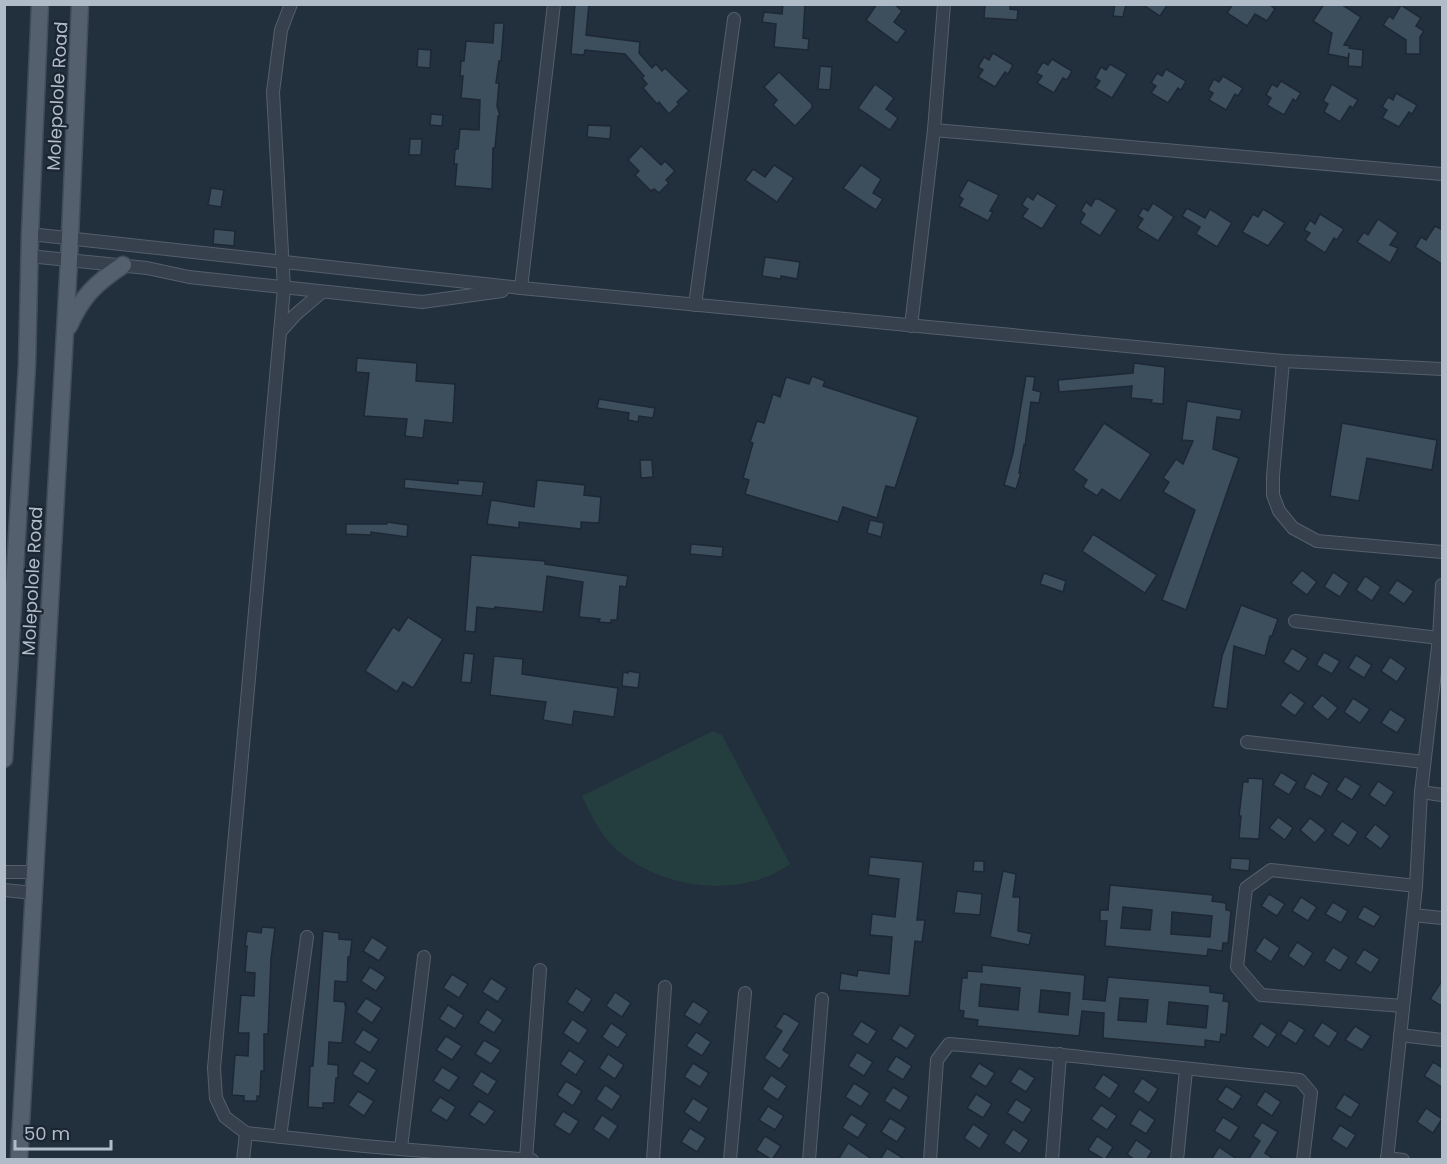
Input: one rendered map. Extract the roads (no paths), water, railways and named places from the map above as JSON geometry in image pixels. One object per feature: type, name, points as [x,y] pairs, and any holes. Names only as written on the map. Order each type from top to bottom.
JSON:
[{"type":"main road","name":"Molepolole Road","points":[[4,759],[27,365],[29,256],[40,4]]},
{"type":"main road","name":"Molepolole Road","points":[[19,1160],[69,260],[80,4]]},
{"type":"main road","points":[[65,333],[75,311],[92,288],[123,265]]},
{"type":"street","points":[[291,4],[281,30],[273,92],[284,288],[214,1068],[216,1098],[225,1117],[246,1132],[483,1158],[532,1160]]},
{"type":"street","points":[[521,288],[554,4]]},
{"type":"street","points":[[911,326],[934,130],[944,4]]},
{"type":"street","points":[[695,305],[734,20]]},
{"type":"street","points":[[934,130],[1443,174]]},
{"type":"street","points":[[30,234],[521,288],[911,326],[1283,361],[1443,369]]},
{"type":"street","points":[[147,248],[147,268]]},
{"type":"street","points":[[29,256],[147,268],[189,277],[422,302],[521,288]]},
{"type":"street","points":[[280,332],[295,315],[322,292]]},
{"type":"street","points":[[1283,361],[1273,495],[1280,511],[1293,528],[1317,541],[1443,552]]},
{"type":"street","points":[[1403,1160],[1387,1159],[1416,886],[1421,792],[1443,585]]},
{"type":"street","points":[[1295,621],[1439,638]]},
{"type":"street","points":[[1247,742],[1424,762]]},
{"type":"street","points":[[1421,792],[1443,795]]},
{"type":"street","points":[[1403,1006],[1261,995],[1237,967],[1246,888],[1271,870],[1416,886]]},
{"type":"street","points":[[4,872],[35,872]]},
{"type":"street","points":[[4,890],[34,893]]},
{"type":"street","points":[[1413,915],[1443,918]]},
{"type":"street","points":[[280,1137],[307,937]]},
{"type":"street","points":[[401,1148],[424,957]]},
{"type":"street","points":[[526,1159],[540,970]]},
{"type":"street","points":[[653,1160],[665,987]]},
{"type":"street","points":[[730,1160],[745,993]]},
{"type":"street","points":[[809,1160],[822,999]]},
{"type":"street","points":[[1400,1035],[1443,1040]]},
{"type":"street","points":[[930,1160],[937,1060],[949,1044],[1300,1080],[1311,1093],[1303,1160]]},
{"type":"street","points":[[1052,1160],[1060,1054]]},
{"type":"street","points":[[1177,1160],[1186,1070]]},
{"type":"street","points":[[243,1160],[246,1132]]},
{"type":"street","points":[[363,1160],[364,1146]]}]
